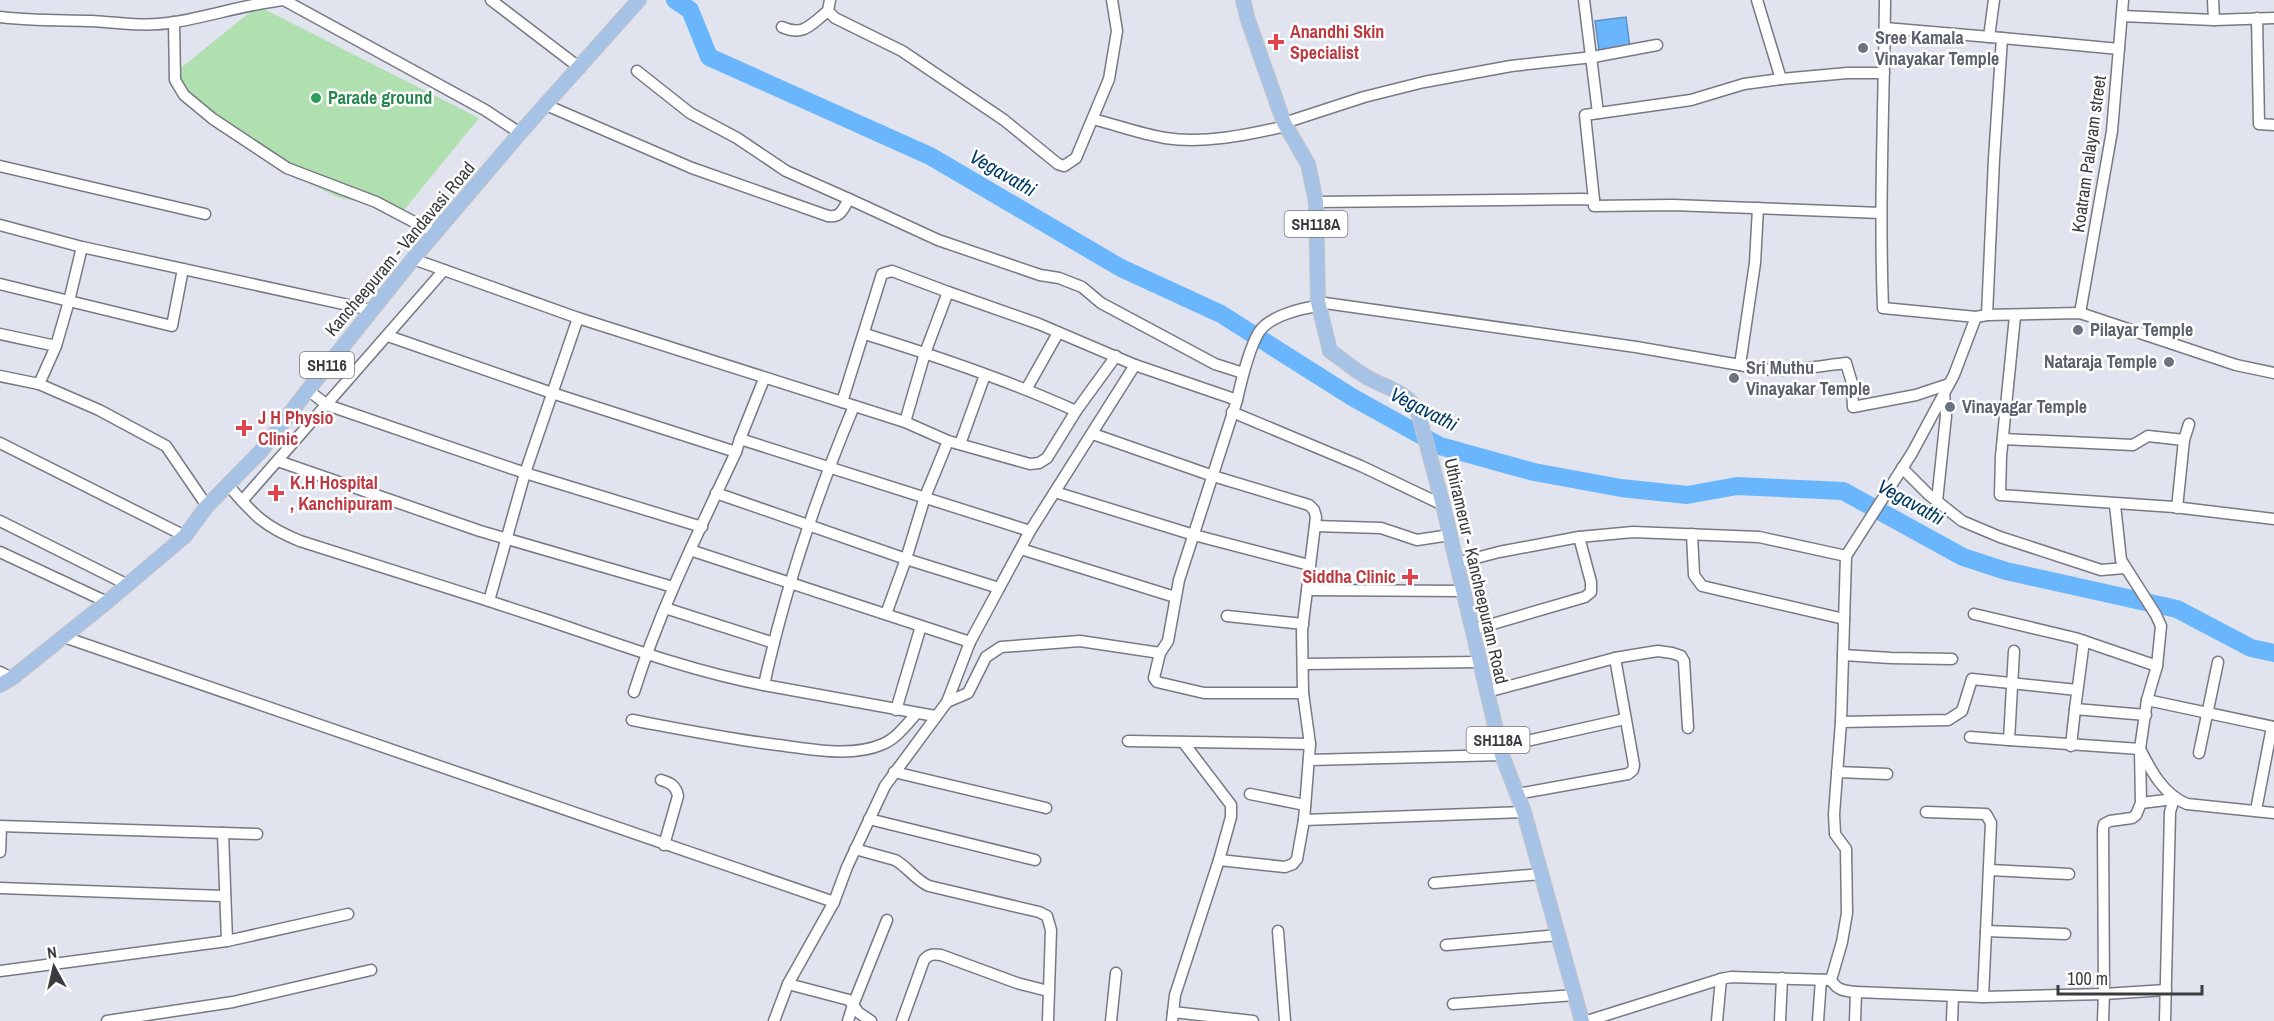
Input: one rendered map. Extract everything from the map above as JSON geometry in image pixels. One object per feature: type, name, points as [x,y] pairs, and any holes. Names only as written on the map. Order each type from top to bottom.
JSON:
[{"type":"main road","name":"Kancheepuram - Vandavasi Road","points":[[0,685],[6,675],[64,637],[185,536],[207,506],[261,451],[413,259],[520,133],[639,0]]},
{"type":"main road","name":"Uthiramerur - Kancheepuram Road","points":[[1243,0],[1248,21],[1285,125],[1308,164],[1316,202],[1318,304],[1330,351],[1365,376],[1405,395],[1418,412],[1443,505],[1501,751],[1524,812],[1582,1021]]},
{"type":"street","points":[[0,17],[141,25],[174,22],[284,0],[485,110],[520,133]]},
{"type":"street","points":[[491,0],[580,68]]},
{"type":"street","points":[[782,27],[793,32],[802,31],[829,6],[835,18],[902,51],[1004,120],[1058,164],[1064,166],[1076,158],[1108,80],[1117,32],[1112,0]]},
{"type":"street","points":[[1584,0],[1599,113]]},
{"type":"street","points":[[1757,0],[1781,79]]},
{"type":"street","points":[[1885,0],[1881,213],[1883,308],[1982,316],[2080,313],[2236,366],[2274,373]]},
{"type":"street","points":[[1989,37],[1994,0]]},
{"type":"street","name":"Koatram Palayam street","points":[[2080,313],[2112,131],[2123,0]]},
{"type":"street","points":[[2213,0],[2214,20]]},
{"type":"street","points":[[2122,16],[2214,20],[2274,18]]},
{"type":"street","points":[[2257,18],[2259,124],[2274,125]]},
{"type":"street","points":[[174,22],[175,80],[184,95],[213,119],[288,168],[376,202],[435,234]]},
{"type":"street","points":[[1885,28],[2120,49]]},
{"type":"street","points":[[1818,1021],[1826,980],[1842,942],[1847,913],[1846,849],[1835,834],[1846,556],[1902,468],[1982,316],[2002,38]]},
{"type":"street","points":[[1093,118],[1166,138],[1197,140],[1258,133],[1364,97],[1424,82],[1511,66],[1593,57],[1657,45]]},
{"type":"street","points":[[637,71],[690,112],[737,138],[786,171],[938,240],[1082,287],[1101,303],[1215,364],[1245,369]]},
{"type":"street","points":[[1881,213],[1673,205],[1594,206],[1585,115],[1691,100],[1744,84],[1847,73],[1884,73]]},
{"type":"street","points":[[546,105],[692,168],[828,216],[834,217],[842,213],[849,199]]},
{"type":"street","points":[[0,166],[205,214]]},
{"type":"street","points":[[1316,202],[1594,200]]},
{"type":"street","points":[[1740,365],[1755,263],[1758,208]]},
{"type":"street","points":[[0,225],[82,247],[371,310]]},
{"type":"street","points":[[39,384],[56,346],[82,247]]},
{"type":"street","points":[[413,259],[578,318],[905,422],[948,441],[1030,464],[1039,464],[1047,458],[1076,411],[1116,356]]},
{"type":"street","points":[[0,284],[172,326],[183,269]]},
{"type":"street","points":[[242,501],[444,270]]},
{"type":"street","points":[[842,402],[882,274],[887,271],[1058,333],[1135,365],[1237,400]]},
{"type":"street","points":[[905,422],[926,352],[948,292]]},
{"type":"street","points":[[1303,693],[1204,693],[1157,682],[1154,678],[1160,653],[1168,641],[1175,597],[1245,369],[1260,330],[1285,314],[1318,304],[1636,347],[1754,369],[1780,370],[1846,363],[1852,383],[1853,407],[1946,388]]},
{"type":"street","points":[[2015,316],[1999,491],[2003,497],[2177,508],[2274,519]]},
{"type":"street","points":[[489,601],[525,473],[578,318]]},
{"type":"street","points":[[1027,388],[1058,333]]},
{"type":"street","points":[[0,334],[56,346]]},
{"type":"street","points":[[864,334],[926,352],[985,375],[1027,388],[1076,411]]},
{"type":"street","points":[[388,336],[552,393],[736,452]]},
{"type":"street","points":[[774,1021],[788,984],[834,902],[855,849],[885,786],[947,702],[970,642],[1030,531],[1135,365]]},
{"type":"street","points":[[960,444],[985,375]]},
{"type":"street","points":[[0,376],[39,384],[99,410],[166,446],[207,506]]},
{"type":"street","points":[[634,692],[646,653],[673,587],[736,452],[764,379]]},
{"type":"street","points":[[1937,501],[1946,416],[1946,388]]},
{"type":"street","points":[[308,390],[327,405],[525,473],[702,527]]},
{"type":"street","points":[[764,685],[807,525],[854,406]]},
{"type":"street","points":[[1232,412],[1361,466],[1443,505]]},
{"type":"street","points":[[2177,508],[2184,440],[2188,424]]},
{"type":"street","points":[[1093,434],[1213,476],[1309,506],[1314,510],[1316,517],[1303,624],[1303,693],[1310,744],[1304,820],[1297,859],[1293,864],[1285,867],[1219,860]]},
{"type":"street","points":[[2003,439],[2133,445],[2148,436],[2184,440]]},
{"type":"street","points":[[740,439],[1030,531]]},
{"type":"street","points":[[886,614],[925,497],[948,441]]},
{"type":"street","points":[[0,442],[185,536]]},
{"type":"street","points":[[278,461],[507,539],[673,587]]},
{"type":"street","points":[[1902,468],[1962,521],[2000,537],[2101,570],[2124,568]]},
{"type":"street","points":[[228,485],[261,521],[300,541],[646,653],[744,681],[935,716]]},
{"type":"street","points":[[1055,492],[1194,535],[1310,566]]},
{"type":"street","points":[[716,493],[906,559],[999,588]]},
{"type":"street","points":[[2103,1021],[2103,829],[2104,824],[2110,821],[2132,818],[2136,815],[2141,803],[2140,749],[2147,700],[2157,666],[2161,626],[2124,568],[2119,553],[2115,505]]},
{"type":"street","points":[[0,521],[128,585]]},
{"type":"street","points":[[1315,526],[1381,528],[1417,540],[1450,535]]},
{"type":"street","points":[[1456,563],[1498,552],[1579,537],[1633,532],[1759,537],[1846,556]]},
{"type":"street","points":[[1692,534],[1694,575],[1701,586],[1844,620]]},
{"type":"street","points":[[1472,630],[1585,597],[1592,592],[1579,537]]},
{"type":"street","points":[[1021,549],[1175,597]]},
{"type":"street","points":[[690,550],[970,642]]},
{"type":"street","points":[[0,552],[107,602]]},
{"type":"street","points":[[1307,590],[1463,591]]},
{"type":"street","points":[[665,608],[774,643]]},
{"type":"street","points":[[1974,614],[2084,641],[2157,666]]},
{"type":"street","points":[[1227,616],[1303,624]]},
{"type":"street","points":[[896,710],[921,626]]},
{"type":"street","points":[[64,637],[834,902]]},
{"type":"street","points":[[947,702],[968,693],[986,657],[1001,647],[1080,641],[1160,653]]},
{"type":"street","points":[[2071,746],[2084,641]]},
{"type":"street","points":[[1487,692],[1615,658],[1658,651],[1680,656],[1684,661],[1688,728]]},
{"type":"street","points":[[2009,740],[2014,651]]},
{"type":"street","points":[[1843,655],[1952,660]]},
{"type":"street","points":[[1517,794],[1628,774],[1633,770],[1615,658]]},
{"type":"street","points":[[1303,664],[1480,662]]},
{"type":"street","points":[[2199,753],[2218,662]]},
{"type":"street","points":[[1841,722],[1948,720],[1962,711],[1972,679],[2077,690]]},
{"type":"street","points":[[2147,700],[2273,727],[2256,810]]},
{"type":"street","points":[[2075,709],[2146,715]]},
{"type":"street","points":[[632,720],[730,739],[838,751],[860,750],[881,745],[893,738],[917,713]]},
{"type":"street","points":[[1309,760],[1501,751],[1625,719]]},
{"type":"street","points":[[1970,737],[2071,746],[2140,749]]},
{"type":"street","points":[[1128,741],[1310,744]]},
{"type":"street","points":[[1183,742],[1231,805],[1231,817],[1175,995],[1173,1017],[1253,1021]]},
{"type":"street","points":[[2140,749],[2152,773],[2174,799]]},
{"type":"street","points":[[894,772],[1046,808]]},
{"type":"street","points":[[1838,772],[1887,774]]},
{"type":"street","points":[[661,780],[676,789],[678,796],[664,844]]},
{"type":"street","points":[[1250,794],[1305,805]]},
{"type":"street","points":[[2165,1021],[2169,812],[2174,799]]},
{"type":"street","points":[[2141,803],[2174,799],[2187,804],[2274,813]]},
{"type":"street","points":[[1304,820],[1524,812]]},
{"type":"street","points":[[1926,812],[1986,813],[1991,823],[1983,997]]},
{"type":"street","points":[[869,819],[1035,860]]},
{"type":"street","points":[[0,852],[0,827],[257,834]]},
{"type":"street","points":[[223,833],[227,941]]},
{"type":"street","points":[[855,849],[895,860],[901,863],[917,881],[929,886],[1039,912],[1047,916],[1051,930],[1048,1021]]},
{"type":"street","points":[[1990,870],[2069,874]]},
{"type":"street","points":[[1434,883],[1542,874]]},
{"type":"street","points":[[0,888],[224,896]]},
{"type":"street","points":[[0,971],[227,941],[348,914]]},
{"type":"street","points":[[848,1021],[887,921]]},
{"type":"street","points":[[1278,931],[1285,1021]]},
{"type":"street","points":[[1986,931],[2065,934]]},
{"type":"street","points":[[1446,945],[1559,935]]},
{"type":"street","points":[[902,1021],[924,960],[933,954],[1048,992]]},
{"type":"street","points":[[107,1021],[233,1002],[371,970]]},
{"type":"street","points":[[1111,1021],[1116,973]]},
{"type":"street","points":[[1780,1021],[1782,978]]},
{"type":"street","points":[[1587,1021],[1721,979],[1826,980],[1845,991],[1983,997],[2166,990]]},
{"type":"street","points":[[1717,1021],[1721,979]]},
{"type":"street","points":[[788,984],[849,1000],[871,1021]]},
{"type":"street","points":[[1855,1021],[1856,992]]},
{"type":"street","points":[[1453,1004],[1575,995]]},
{"type":"street","points":[[1952,1021],[1953,996]]},
{"type":"green space","name":"Parade ground","points":[[258,6],[479,118],[404,210],[340,198],[278,169],[167,79]]},
{"type":"water","points":[[1626,17],[1630,47],[1599,50],[1595,21]]},
{"type":"waterway","name":"Vegavathi","points":[[675,0],[690,10],[709,57],[930,156],[1121,268],[1221,314],[1352,397],[1440,446],[1534,472],[1621,488],[1687,495],[1737,486],[1843,491],[1963,557],[2006,571],[2177,609],[2251,648],[2274,653]]},
{"type":"place","name":"Anandhi Skin Specialist","points":[[1276,42]]},
{"type":"place","name":"Sree Kamala Vinayakar Temple","points":[[1863,48]]},
{"type":"place","name":"Parade ground","points":[[316,98]]},
{"type":"place","name":"Pilayar Temple","points":[[2078,330]]},
{"type":"place","name":"Nataraja Temple","points":[[2169,362]]},
{"type":"place","name":"Sri Muthu Vinayakar Temple","points":[[1734,378]]},
{"type":"place","name":"Vinayagar Temple","points":[[1950,407]]},
{"type":"place","name":"J H Physio Clinic","points":[[244,428]]},
{"type":"place","name":"K.H Hospital , Kanchipuram","points":[[276,493]]},
{"type":"place","name":"Siddha Clinic","points":[[1410,577]]}]
